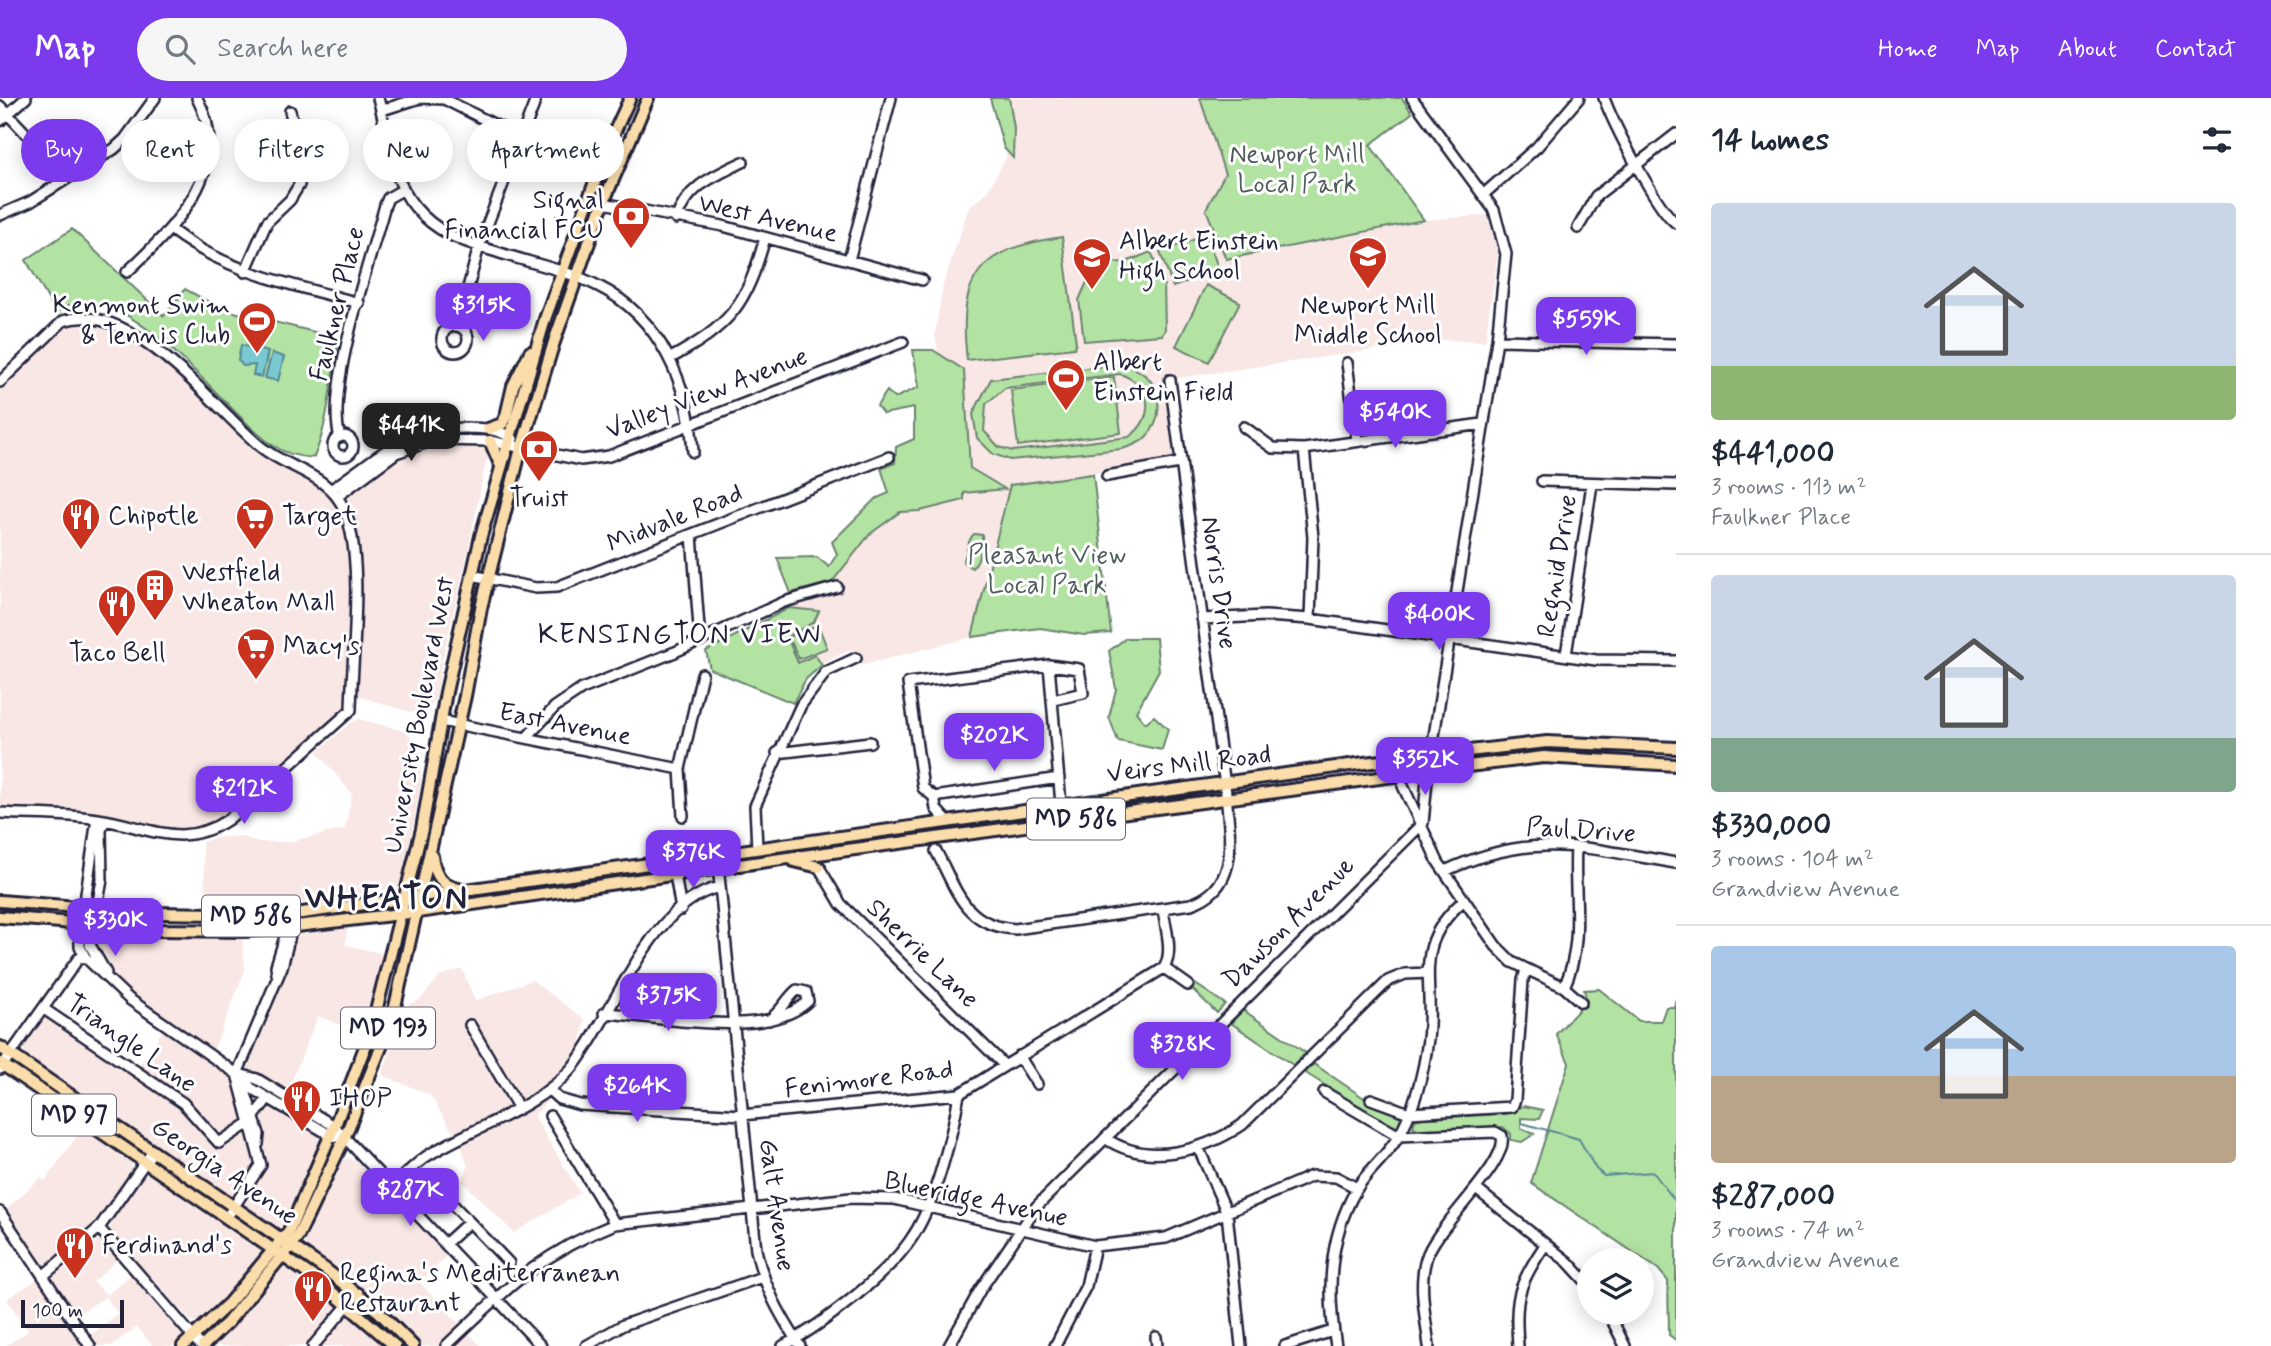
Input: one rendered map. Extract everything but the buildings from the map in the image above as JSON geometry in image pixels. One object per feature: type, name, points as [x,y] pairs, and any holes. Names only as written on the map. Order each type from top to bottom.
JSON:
[{"type":"main road","name":"University Boulevard West","points":[[287,1242],[289,1231],[371,1031],[402,914],[471,575],[508,440],[537,344],[599,169],[630,98]]},
{"type":"main road","name":"University Boulevard West","points":[[183,1346],[199,1343],[228,1322],[287,1242],[344,1139],[392,1020],[418,912],[488,577],[523,446],[554,342],[603,203],[648,98]]},
{"type":"main road","points":[[488,429],[502,424],[513,386],[528,355],[537,344]]},
{"type":"main road","points":[[491,441],[501,466]]},
{"type":"main road","name":"Veirs Mill Road","points":[[0,917],[202,931],[288,927],[418,912],[718,869],[1225,791],[1433,756],[1547,742],[1676,748]]},
{"type":"main road","name":"Veirs Mill Road","points":[[0,901],[208,915],[288,915],[1061,804],[1225,791],[1544,757],[1676,765]]},
{"type":"main road","points":[[431,846],[435,871],[440,879],[448,886],[466,890]]},
{"type":"main road","points":[[781,859],[819,867]]},
{"type":"main road","name":"Georgia Avenue","points":[[0,1047],[358,1293],[413,1346]]},
{"type":"main road","name":"Georgia Avenue","points":[[2,1066],[278,1253],[349,1304],[395,1346]]},
{"type":"street","points":[[4,118],[26,98]]},
{"type":"street","points":[[107,151],[125,139],[155,98]]},
{"type":"street","points":[[127,272],[170,229],[195,195],[207,173],[210,153],[207,127],[197,98]]},
{"type":"street","points":[[378,98],[402,190],[433,225],[455,238],[577,278],[622,300],[648,327],[669,359],[687,401],[692,452]]},
{"type":"street","points":[[382,110],[420,98],[444,99],[483,119]]},
{"type":"street","points":[[849,260],[891,98]]},
{"type":"street","points":[[1412,98],[1485,194],[1499,222],[1506,254],[1497,340],[1482,424],[1423,823]]},
{"type":"street","points":[[1485,194],[1537,148],[1579,98]]},
{"type":"street","points":[[1604,98],[1661,205],[1676,223]]},
{"type":"street","points":[[527,119],[535,102]]},
{"type":"street","points":[[0,106],[4,118],[21,134]]},
{"type":"street","points":[[245,272],[267,222],[290,200],[299,185],[302,157],[290,111]]},
{"type":"street","points":[[1578,228],[1596,196],[1676,134]]},
{"type":"street","points":[[676,219],[683,201],[700,183],[743,162]]},
{"type":"street","points":[[0,215],[30,202],[62,182]]},
{"type":"street","points":[[458,326],[479,246],[502,182]]},
{"type":"street","name":"Faulkner Place","points":[[340,437],[335,408],[359,303],[385,205],[388,198],[402,190]]},
{"type":"street","name":"West Avenue","points":[[603,203],[765,238],[922,280]]},
{"type":"street","points":[[170,229],[202,252],[245,272],[359,303]]},
{"type":"street","points":[[669,359],[700,342],[727,321],[754,276],[765,238]]},
{"type":"street","points":[[0,382],[47,333],[63,321],[75,317],[118,327],[155,347],[266,451],[335,493],[352,534],[355,559],[351,710],[215,828],[185,837],[101,819],[0,813]]},
{"type":"street","points":[[1497,340],[1676,344]]},
{"type":"street","name":"Valley View Avenue","points":[[508,440],[564,458],[598,458],[903,342]]},
{"type":"street","points":[[1347,363],[1356,440]]},
{"type":"street","name":"Norris Drive","points":[[936,851],[967,909],[976,919],[1001,928],[1163,909],[1201,900],[1223,881],[1231,859],[1225,791],[1170,380]]},
{"type":"street","points":[[1244,427],[1273,448],[1304,449],[1482,424]]},
{"type":"street","points":[[437,429],[488,429],[503,432],[508,440],[447,440],[414,445],[396,453],[335,493],[388,446],[414,434],[437,429]]},
{"type":"street","points":[[1304,449],[1313,537],[1310,619]]},
{"type":"street","name":"Midvale Road","points":[[471,575],[536,588],[557,587],[889,457]]},
{"type":"street","points":[[1107,476],[1179,463]]},
{"type":"street","points":[[1542,481],[1676,485]]},
{"type":"street","name":"Regnid Drive","points":[[1566,655],[1592,484]]},
{"type":"street","points":[[692,535],[700,641]]},
{"type":"street","points":[[527,737],[555,707],[582,689],[700,641],[784,602],[838,587]]},
{"type":"street","points":[[1202,619],[1266,616],[1310,619],[1566,655],[1619,661],[1676,661]]},
{"type":"street","points":[[757,848],[755,806],[777,752],[811,688],[825,672],[856,659]]},
{"type":"street","points":[[946,820],[936,809],[933,797],[923,788],[908,683],[1048,665],[1079,669],[1083,693],[1053,700]]},
{"type":"street","points":[[1048,665],[1061,804]]},
{"type":"street","points":[[683,816],[680,769],[702,674]]},
{"type":"street","name":"East Avenue","points":[[441,721],[458,727],[527,737],[680,769]]},
{"type":"street","points":[[777,752],[870,743]]},
{"type":"street","points":[[933,797],[1059,778]]},
{"type":"street","points":[[1403,786],[1445,871],[1496,946],[1526,970],[1564,987],[1581,1002]]},
{"type":"street","points":[[928,823],[936,809]]},
{"type":"street","points":[[101,819],[91,908],[80,947],[85,957],[129,999],[268,1098],[332,1130]]},
{"type":"street","name":"Dawson Avenue","points":[[949,1346],[1020,1229],[1037,1206],[1423,823]]},
{"type":"street","name":"Paul Drive","points":[[1445,871],[1486,853],[1510,847],[1576,847],[1676,863]]},
{"type":"street","points":[[1564,987],[1572,971],[1577,941],[1576,847]]},
{"type":"street","name":"Galt Avenue","points":[[717,853],[742,1115],[762,1277],[775,1307],[798,1343]]},
{"type":"street","name":"Sherrie Lane","points":[[819,867],[841,904],[1004,1065]]},
{"type":"street","points":[[675,874],[681,910]]},
{"type":"street","points":[[391,1187],[426,1157],[549,1090],[578,1058],[654,937],[681,910],[707,891],[720,887]]},
{"type":"street","points":[[1336,1346],[1330,1284],[1332,1252],[1341,1222],[1357,1188],[1399,1136],[1409,1114],[1428,1040],[1428,973],[1432,937],[1445,917],[1463,901]]},
{"type":"street","points":[[1163,909],[1169,950],[1169,960],[1164,968],[1188,985]]},
{"type":"street","points":[[227,1217],[261,1165],[252,1120],[237,1074],[288,946],[288,915]]},
{"type":"street","points":[[87,925],[90,950],[113,983]]},
{"type":"street","points":[[0,1080],[2,1066],[78,959],[85,957]]},
{"type":"street","name":"Fenimore Road","points":[[549,1090],[559,1099],[580,1105],[742,1115],[959,1094],[1164,968]]},
{"type":"street","points":[[1371,1099],[1409,1114],[1512,1107],[1515,1100],[1523,979],[1526,970]]},
{"type":"street","points":[[1105,1138],[1118,1147],[1140,1152],[1199,1149],[1242,1125],[1388,981],[1405,974],[1428,973]]},
{"type":"street","name":"Triangle Lane","points":[[44,1009],[183,1103],[219,1143],[252,1120]]},
{"type":"street","points":[[604,1013],[735,1024],[769,1020]]},
{"type":"street","points":[[470,1025],[518,1107]]},
{"type":"street","points":[[1019,1056],[1037,1084]]},
{"type":"street","points":[[237,1074],[257,1079],[344,1139],[541,1346]]},
{"type":"street","points":[[1324,1092],[1399,1136],[1495,1132],[1502,1136],[1500,1154],[1476,1189],[1437,1235],[1426,1258],[1423,1291],[1429,1346]]},
{"type":"street","points":[[783,1346],[798,1343],[871,1281],[913,1237],[928,1206],[959,1094]]},
{"type":"street","points":[[252,1120],[268,1098]]},
{"type":"street","points":[[550,1116],[615,1224]]},
{"type":"street","points":[[1199,1149],[1227,1213],[1241,1346]]},
{"type":"street","points":[[43,1276],[99,1228],[153,1151]]},
{"type":"street","name":"Blueridge Avenue","points":[[446,1346],[529,1268],[556,1251],[615,1224],[851,1198],[894,1199],[1095,1246],[1166,1238],[1312,1176],[1336,1177],[1357,1188]]},
{"type":"street","points":[[435,1186],[509,1263]]},
{"type":"street","points":[[1476,1189],[1577,1272]]},
{"type":"street","points":[[0,1212],[90,1346]]},
{"type":"street","points":[[445,1244],[469,1222]]},
{"type":"street","points":[[99,1228],[199,1343]]},
{"type":"street","points":[[1518,1346],[1516,1305],[1520,1289],[1545,1245]]},
{"type":"street","points":[[1055,1346],[1086,1286],[1095,1246]]},
{"type":"street","points":[[586,1346],[623,1325],[762,1277]]},
{"type":"street","points":[[313,1346],[358,1293]]},
{"type":"street","points":[[1614,1325],[1625,1346]]},
{"type":"street","points":[[1285,1346],[1333,1331]]},
{"type":"shaded area","name":"Albert Einstein High School","points":[[1008,98],[1200,98],[1225,174],[1206,209],[1226,258],[1424,220],[1487,215],[1498,253],[1485,341],[1443,340],[1164,380],[1174,462],[1010,485],[972,637],[863,665],[850,650],[810,669],[710,664],[711,647],[793,610],[795,589],[833,579],[868,531],[911,498],[959,486],[935,334],[943,285],[969,207],[987,192],[1006,158]]},
{"type":"shaded area","points":[[92,319],[155,347],[259,445],[332,489],[372,458],[437,429],[503,432],[498,447],[486,461],[436,698],[431,705],[423,712],[410,712],[352,694],[351,710],[229,819],[199,837],[97,819],[0,813],[0,382],[63,321]]},
{"type":"shaded area","points":[[359,719],[404,731],[420,746],[421,783],[403,880],[398,888],[295,904],[207,908],[202,842],[214,838],[241,836],[256,842],[289,842],[345,829],[352,794],[317,752],[350,723]]},
{"type":"shaded area","points":[[348,927],[345,945],[389,955],[365,1035],[318,1016],[287,1092],[250,1071],[245,1065],[294,936]]},
{"type":"shaded area","points":[[99,933],[242,937],[245,970],[209,1062],[228,1074],[233,1084],[320,1135],[322,1139],[305,1184],[284,1225],[276,1228],[24,1056],[24,1047],[47,1014],[134,1072],[170,1020],[127,991],[96,952],[96,937]]},
{"type":"shaded area","points":[[462,969],[475,1001],[532,980],[585,1020],[575,1070],[534,1116],[580,1193],[514,1233],[462,1181],[468,1167],[462,1147],[430,1095],[382,1075],[407,1005],[420,1000],[440,976]]},
{"type":"shaded area","points":[[84,1126],[127,1156],[132,1163],[131,1171],[90,1230],[46,1267],[7,1209],[40,1178],[45,1181]]},
{"type":"shaded area","points":[[348,1158],[357,1162],[447,1256],[419,1282],[481,1346],[421,1346],[363,1291],[305,1247],[303,1237],[337,1164]]},
{"type":"shaded area","points":[[147,1174],[157,1175],[190,1197],[262,1252],[232,1291],[203,1322],[191,1321],[109,1231],[110,1225],[139,1181]]},
{"type":"shaded area","points":[[99,1240],[119,1258],[93,1282],[107,1295],[132,1274],[183,1330],[184,1335],[174,1346],[153,1346],[137,1327],[111,1346],[97,1346],[90,1336],[118,1313],[105,1297],[76,1315],[53,1278]]},
{"type":"shaded area","points":[[284,1266],[358,1320],[384,1346],[210,1346]]},
{"type":"shaded area","points":[[39,1278],[83,1346],[6,1346],[28,1331],[7,1299]]},
{"type":"green space","points":[[990,98],[1009,98],[1014,128],[1013,158],[1004,148]]},
{"type":"green space","name":"Newport Mill Local Park","points":[[1200,98],[1402,98],[1412,113],[1370,145],[1424,220],[1226,259],[1206,209],[1225,174]]},
{"type":"green space","name":"Kenmont Swim & Tennis Club","points":[[72,229],[164,316],[185,289],[222,309],[339,338],[327,414],[314,457],[293,455],[274,446],[254,430],[172,349],[141,325],[111,308],[82,303],[56,313],[26,260]]},
{"type":"green space","points":[[1206,235],[1219,270],[1173,287],[1160,252]]},
{"type":"green space","points":[[1062,237],[1076,343],[1074,348],[967,360],[966,306],[971,286],[980,271],[993,259],[1011,249]]},
{"type":"green space","points":[[1151,252],[1164,281],[1165,330],[1162,335],[1084,341],[1079,300],[1092,271],[1104,263],[1126,262]]},
{"type":"green space","points":[[1206,285],[1240,302],[1209,362],[1176,346]]},
{"type":"green space","points":[[913,350],[933,350],[964,370],[970,468],[1005,489],[964,493],[964,500],[920,511],[900,512],[870,534],[832,582],[791,593],[777,558],[817,557],[829,567],[837,554],[832,542],[875,499],[889,493],[881,468],[895,463],[896,447],[914,439],[914,408],[883,414],[877,406],[887,391],[895,398],[919,387]]},
{"type":"green space","points":[[1123,364],[1142,373],[1152,383],[1158,399],[1158,415],[1144,439],[1122,449],[1010,460],[993,454],[977,438],[973,414],[991,379]],"holes":[[[1120,374],[1131,379],[1144,394],[1147,412],[1144,421],[1129,437],[1013,451],[999,447],[984,431],[986,404],[1005,388]]]},
{"type":"green space","name":"Albert Einstein Field","points":[[1114,377],[1121,433],[1018,446],[1011,390]]},
{"type":"green space","name":"Pleasant View Local Park","points":[[1093,474],[1111,633],[1084,635],[1040,628],[972,637],[1010,485]]},
{"type":"green space","points":[[974,534],[982,535],[982,539],[979,558],[972,568],[963,562]]},
{"type":"green space","points":[[789,608],[819,611],[814,622],[787,637],[798,663],[815,655],[822,665],[806,679],[793,703],[710,669],[706,651]]},
{"type":"green space","points":[[818,625],[827,648],[799,659],[789,637]]},
{"type":"green space","points":[[1126,638],[1156,638],[1159,670],[1136,712],[1145,723],[1154,716],[1168,729],[1162,750],[1118,741],[1109,717],[1116,689],[1109,651]]},
{"type":"green space","points":[[954,716],[976,724],[982,739],[976,749],[956,751],[948,730]]},
{"type":"green space","points":[[1191,981],[1225,1004],[1217,1013],[1190,987]]},
{"type":"green space","points":[[1599,989],[1639,1021],[1661,1021],[1666,1007],[1674,1007],[1676,999],[1676,1340],[1669,1335],[1668,1281],[1654,1266],[1654,1248],[1627,1248],[1531,1183],[1569,1063],[1556,1034],[1587,1001],[1584,990]]},
{"type":"green space","points":[[1243,1010],[1306,1053],[1293,1065],[1231,1023]]},
{"type":"green space","points":[[1314,1064],[1367,1100],[1401,1117],[1398,1126],[1388,1125],[1304,1072]]},
{"type":"green space","points":[[1523,1106],[1543,1110],[1539,1119],[1521,1118],[1521,1128],[1534,1134],[1522,1142],[1511,1140],[1511,1134],[1503,1127],[1421,1131],[1413,1127],[1415,1120],[1422,1118],[1507,1114]]},
{"type":"water","points":[[241,345],[268,352],[262,377],[253,375],[255,365],[243,366],[238,360]]},
{"type":"water","points":[[272,353],[284,357],[278,381],[265,378]]},
{"type":"waterway","points":[[1522,1123],[1579,1139],[1596,1169],[1604,1176],[1653,1172],[1676,1202]]},
{"type":"place","name":"Signal Financial FCU","points":[[631,250]]},
{"type":"place","name":"Newport Mill Middle School","points":[[1368,290]]},
{"type":"place","name":"Albert Einstein High School","points":[[1092,291]]},
{"type":"place","name":"Kenmont Swim & Tennis Club","points":[[257,355]]},
{"type":"place","name":"Albert Einstein Field","points":[[1066,412]]},
{"type":"place","name":"Truist","points":[[539,483]]},
{"type":"place","name":"Chipotle","points":[[81,551]]},
{"type":"place","name":"Target","points":[[255,551]]},
{"type":"place","name":"Westfield Wheaton Mall","points":[[155,622]]},
{"type":"place","name":"Taco Bell","points":[[117,638]]},
{"type":"place","name":"Macy's","points":[[256,681]]},
{"type":"place","name":"IHOP","points":[[302,1133]]},
{"type":"place","name":"Ferdinand's","points":[[75,1280]]},
{"type":"place","name":"Regina's Mediterranean Restaurant","points":[[313,1323]]},
{"type":"district","name":"KENSINGTON VIEW","points":[[680,635]]},
{"type":"district","name":"WHEATON","points":[[387,899]]}]
